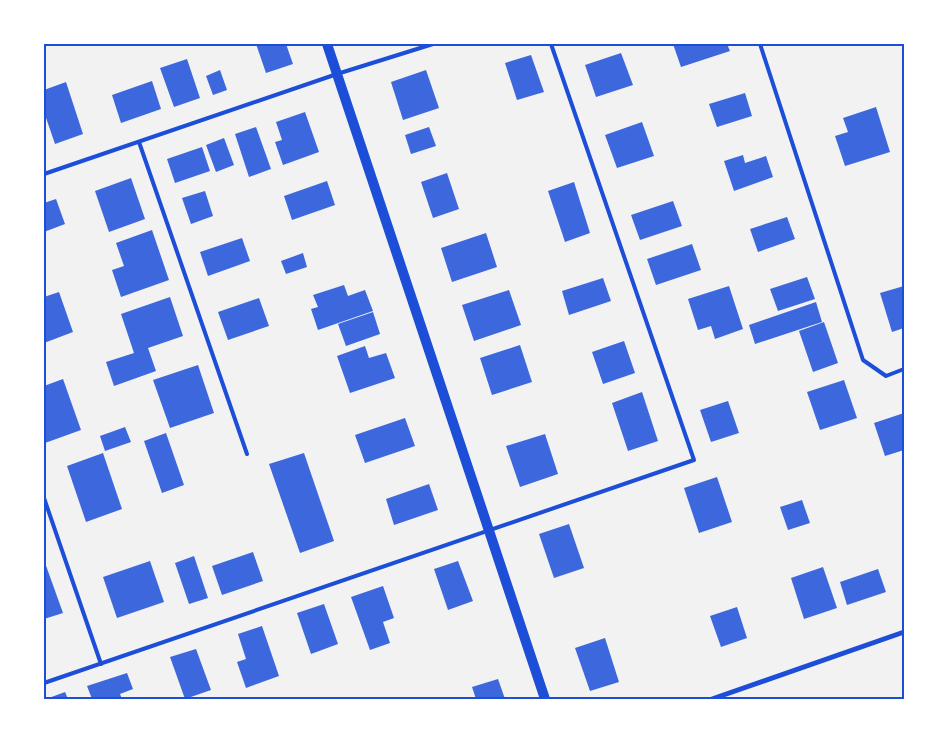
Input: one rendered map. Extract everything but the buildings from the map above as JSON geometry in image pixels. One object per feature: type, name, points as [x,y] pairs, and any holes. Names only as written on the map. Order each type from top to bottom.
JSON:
[{"type":"main road","points":[[327,44],[545,699]]},
{"type":"street","points":[[712,699],[904,632]]},
{"type":"lane","points":[[44,174],[336,74],[433,44]]},
{"type":"lane","points":[[44,683],[694,460],[552,44]]},
{"type":"lane","points":[[760,44],[863,360],[886,376],[904,369]]},
{"type":"lane","points":[[139,142],[247,454]]},
{"type":"lane","points":[[44,498],[101,664]]}]
